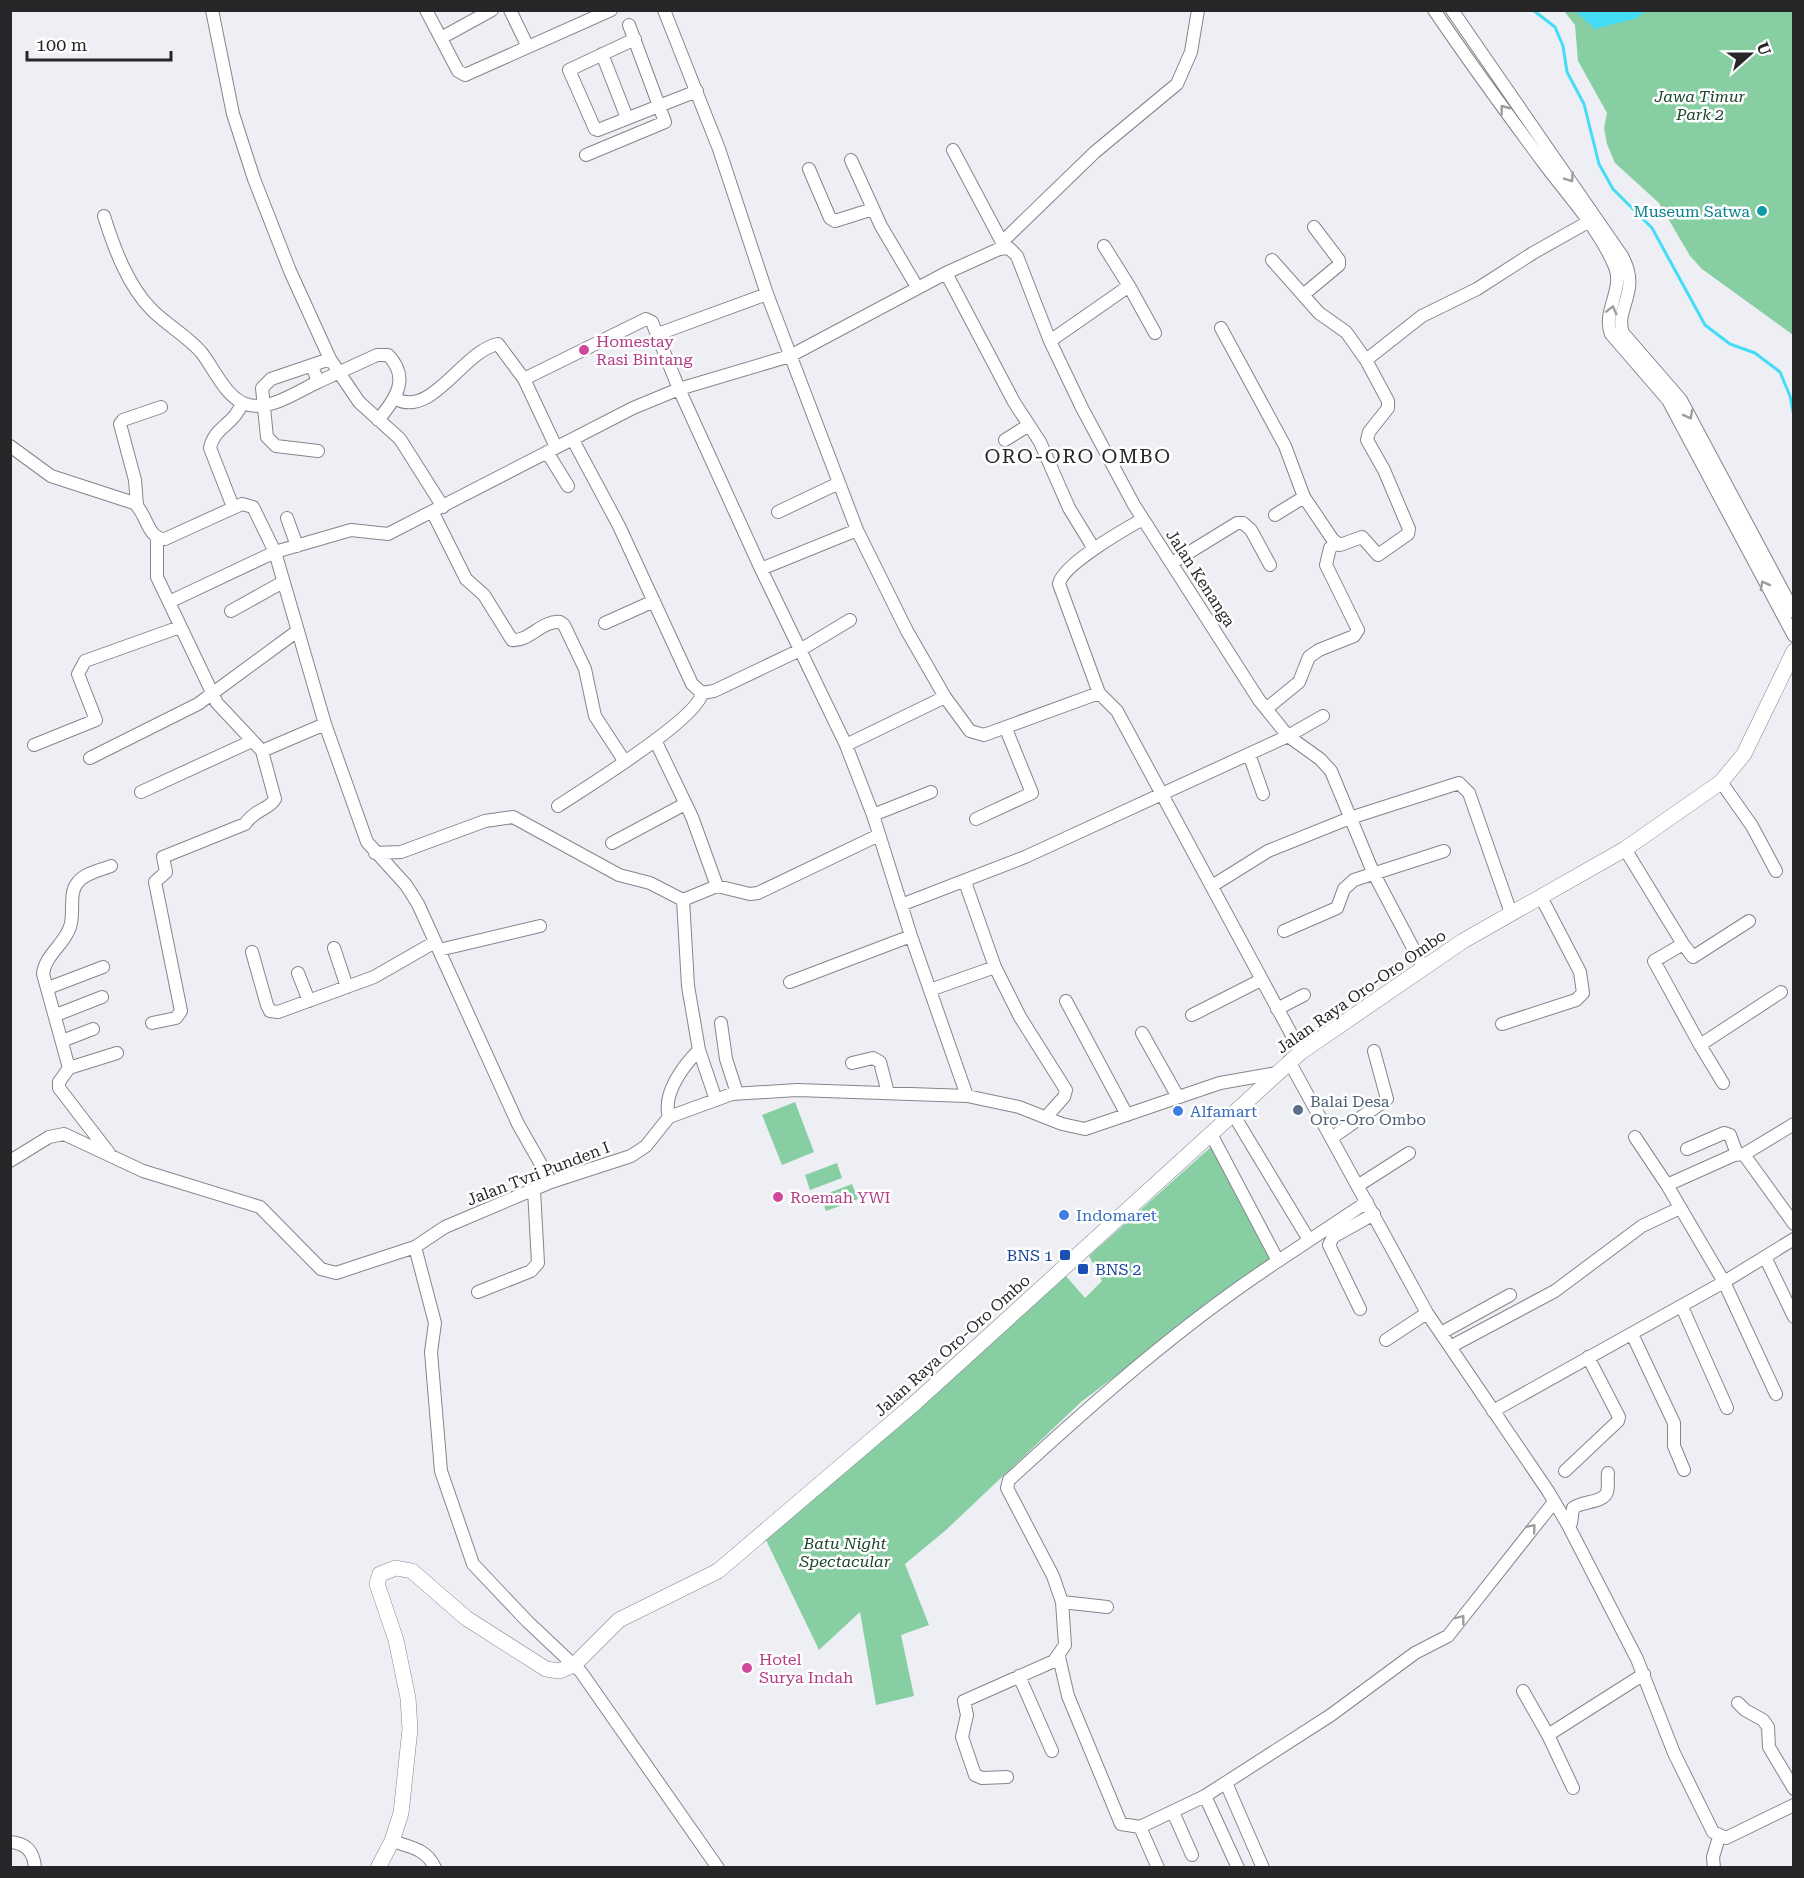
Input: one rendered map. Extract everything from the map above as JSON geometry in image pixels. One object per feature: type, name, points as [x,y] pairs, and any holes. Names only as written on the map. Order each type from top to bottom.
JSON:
[{"type":"main road","name":"Jalan Raya Oro-Oro Ombo","points":[[574,1665],[619,1620],[718,1571],[915,1403],[1295,1057],[1423,967],[1511,913],[1625,849],[1721,782],[1744,754],[1794,651]]},
{"type":"main road","points":[[378,1868],[392,1841],[401,1812],[410,1723],[396,1640],[377,1584],[377,1576],[392,1568],[412,1571],[466,1618],[546,1669],[559,1671],[574,1665]]},
{"type":"street","points":[[212,10],[233,114],[254,179],[290,271],[330,358],[359,402],[400,440],[438,510],[466,579],[484,595],[512,640],[519,640],[551,622],[560,622],[564,625],[585,669],[595,716],[625,762]]},
{"type":"street","points":[[426,10],[458,71],[465,75],[611,10]]},
{"type":"street","points":[[441,38],[492,10]]},
{"type":"street","points":[[510,10],[528,47]]},
{"type":"street","points":[[664,10],[697,91],[742,213],[767,294],[857,530],[907,631],[959,719],[974,734],[984,735],[1006,729],[1055,707],[1099,693]]},
{"type":"street","points":[[169,603],[275,552],[351,530],[388,534],[438,510],[551,449],[573,441],[633,408],[679,388],[790,356],[1004,244],[1095,152],[1177,84],[1191,52],[1198,10]]},
{"type":"street","points":[[1434,10],[1468,61],[1524,135],[1543,151],[1601,222],[1626,264],[1631,279],[1622,320],[1623,333],[1672,396],[1794,612]]},
{"type":"street","points":[[1452,10],[1493,73],[1535,128],[1543,151],[1617,272],[1617,288],[1609,321],[1611,334],[1672,396],[1794,636]]},
{"type":"street","points":[[586,155],[662,125],[666,120],[629,25]]},
{"type":"street","points":[[635,39],[574,66],[569,73],[595,129],[697,91]]},
{"type":"street","points":[[602,54],[627,118]]},
{"type":"street","points":[[1524,135],[1535,128]]},
{"type":"street","name":"Jalan Kenanga","points":[[953,150],[1004,244],[1017,256],[1050,340],[1082,408],[1143,519],[1266,709],[1288,736],[1320,759],[1331,771],[1374,873],[1423,967]]},
{"type":"street","points":[[851,160],[873,209],[918,287]]},
{"type":"street","points":[[809,170],[830,218],[835,221],[873,209]]},
{"type":"street","points":[[104,216],[113,246],[135,287],[151,309],[200,351],[235,398],[243,403],[264,406],[381,353],[388,355],[400,378],[396,399],[378,420]]},
{"type":"street","points":[[1366,360],[1422,316],[1477,289],[1533,253],[1588,222]]},
{"type":"street","points":[[1303,295],[1339,265],[1339,260],[1314,227]]},
{"type":"street","points":[[1104,246],[1155,333]]},
{"type":"street","points":[[1266,709],[1299,682],[1310,657],[1319,650],[1354,636],[1358,630],[1326,565],[1330,548],[1336,544],[1345,544],[1362,537],[1378,555],[1408,534],[1407,522],[1367,440],[1369,432],[1388,408],[1388,401],[1366,360],[1346,332],[1319,313],[1272,260]]},
{"type":"street","points":[[946,273],[1029,425],[1069,508],[1094,549]]},
{"type":"street","points":[[1050,340],[1129,286]]},
{"type":"street","points":[[658,334],[767,294]]},
{"type":"street","points":[[524,379],[646,319],[652,322],[679,388],[761,569],[846,745],[873,815],[911,936],[967,1096]]},
{"type":"street","points":[[1221,328],[1285,446],[1304,497],[1336,544]]},
{"type":"street","points":[[396,399],[409,404],[423,401],[464,365],[495,344],[500,345],[524,379],[568,486]]},
{"type":"street","points":[[318,451],[271,443],[267,437],[262,388],[265,383],[330,358]]},
{"type":"street","points":[[312,366],[318,382]]},
{"type":"street","points":[[232,507],[210,448],[217,432],[234,420],[243,403]]},
{"type":"street","points":[[152,1023],[176,1018],[181,1014],[169,939],[156,882],[166,872],[163,857],[245,824],[252,813],[272,805],[275,794],[262,751],[223,712],[180,627],[156,569],[157,538],[138,505],[135,480],[120,424],[123,420],[161,407]]},
{"type":"street","points":[[1005,440],[1029,425]]},
{"type":"street","points":[[573,441],[619,526],[692,684],[702,693]]},
{"type":"street","points":[[10,446],[51,476],[138,505]]},
{"type":"street","points":[[778,512],[839,483]]},
{"type":"street","points":[[1275,515],[1304,497]]},
{"type":"street","points":[[157,538],[165,539],[232,507],[242,504],[253,507],[275,552],[296,632],[325,724],[367,842],[406,885],[418,904],[519,1124],[551,1182]]},
{"type":"street","points":[[287,518],[297,546]]},
{"type":"street","points":[[1143,519],[1094,549],[1062,575],[1059,584],[1099,693],[1117,711],[1212,886],[1276,1009],[1295,1057],[1333,1137],[1427,1314],[1568,1525],[1618,1619],[1644,1674],[1674,1754],[1713,1832],[1719,1837],[1726,1838],[1794,1805]]},
{"type":"street","points":[[1172,563],[1237,523],[1243,523],[1251,530],[1270,565]]},
{"type":"street","points":[[761,569],[857,530]]},
{"type":"street","points":[[231,610],[283,582]]},
{"type":"street","points":[[605,623],[654,601]]},
{"type":"street","points":[[702,693],[714,691],[800,650],[850,620]]},
{"type":"street","points":[[34,745],[96,720],[78,674],[85,661],[180,627]]},
{"type":"street","points":[[90,758],[170,719],[212,693],[296,632]]},
{"type":"street","points":[[558,806],[655,740],[696,707],[702,693]]},
{"type":"street","points":[[846,745],[945,697]]},
{"type":"street","points":[[901,905],[965,882],[1249,754],[1323,717]]},
{"type":"street","points":[[262,751],[325,724]]},
{"type":"street","points":[[976,819],[1032,793],[1006,729]]},
{"type":"street","points":[[655,740],[685,804],[717,886]]},
{"type":"street","points":[[141,792],[252,741]]},
{"type":"street","points":[[1249,754],[1263,794]]},
{"type":"street","points":[[1721,782],[1752,826],[1776,871]]},
{"type":"street","points":[[1212,886],[1259,855],[1350,818],[1453,783],[1463,784],[1469,793],[1511,913]]},
{"type":"street","points":[[873,815],[931,792]]},
{"type":"street","points":[[612,843],[685,804]]},
{"type":"street","points":[[375,853],[401,852],[485,821],[513,817],[619,875],[650,883],[683,900],[717,886],[750,894],[758,893],[879,835]]},
{"type":"street","points":[[1625,849],[1683,944],[1695,957],[1749,921]]},
{"type":"street","points":[[1284,931],[1335,909],[1348,885],[1374,873],[1444,851]]},
{"type":"street","points":[[69,1068],[43,974],[45,963],[61,945],[71,926],[73,887],[80,879],[111,866]]},
{"type":"street","points":[[965,882],[995,968],[1020,1017],[1066,1090],[1064,1097],[1046,1117]]},
{"type":"street","points":[[1502,1024],[1576,1000],[1583,993],[1580,972],[1540,897]]},
{"type":"street","points":[[683,900],[688,986],[699,1050],[716,1100]]},
{"type":"street","points":[[252,952],[270,1011],[278,1012],[375,977],[437,946],[540,926]]},
{"type":"street","points":[[790,982],[911,936]]},
{"type":"street","points":[[1683,944],[1654,961],[1723,1083]]},
{"type":"street","points":[[334,948],[347,987]]},
{"type":"street","points":[[48,988],[103,967]]},
{"type":"street","points":[[930,990],[995,968]]},
{"type":"street","points":[[298,973],[309,1001]]},
{"type":"street","points":[[1192,1015],[1261,980]]},
{"type":"street","points":[[1700,1045],[1781,992]]},
{"type":"street","points":[[1276,1009],[1304,995]]},
{"type":"street","points":[[56,1015],[102,997]]},
{"type":"street","points":[[1066,1001],[1127,1115]]},
{"type":"street","points":[[721,1023],[726,1059],[737,1094]]},
{"type":"street","points":[[62,1041],[93,1029]]},
{"type":"street","points":[[1142,1033],[1178,1097]]},
{"type":"street","points":[[699,1050],[685,1064],[675,1085],[667,1104],[669,1117],[737,1094],[798,1089],[967,1096],[1019,1107],[1085,1129],[1178,1097],[1242,1078],[1277,1072]]},
{"type":"street","points":[[1333,1137],[1387,1100],[1374,1051]]},
{"type":"street","points":[[116,1159],[59,1088],[58,1082],[69,1068],[92,1063],[117,1053]]},
{"type":"street","points":[[852,1063],[873,1058],[880,1062],[888,1093]]},
{"type":"street","points":[[1242,1078],[1252,1096]]},
{"type":"street","points":[[1233,1114],[1309,1240]]},
{"type":"street","name":"Jalan Tvri Punden I","points":[[10,1161],[48,1137],[64,1134],[143,1171],[260,1207],[327,1272],[344,1272],[415,1247],[445,1227],[551,1182],[631,1156],[646,1146],[669,1117]]},
{"type":"street","points":[[1667,1185],[1741,1154],[1794,1124]]},
{"type":"street","points":[[1687,1149],[1724,1133],[1730,1136],[1794,1224]]},
{"type":"street","points":[[1211,1134],[1278,1261]]},
{"type":"street","points":[[1635,1137],[1667,1185],[1724,1282],[1776,1394]]},
{"type":"street","points":[[1359,1185],[1409,1153]]},
{"type":"street","points":[[478,1292],[531,1271],[538,1263],[534,1190]]},
{"type":"street","points":[[1007,1777],[982,1778],[975,1775],[962,1737],[967,1715],[963,1703],[970,1696],[1059,1657],[1065,1646],[1062,1602],[1053,1576],[1007,1488],[1009,1480],[1074,1420],[1180,1332],[1278,1261],[1368,1202]]},
{"type":"street","points":[[1450,1347],[1555,1291],[1642,1226],[1680,1208]]},
{"type":"street","points":[[1360,1309],[1329,1245],[1333,1237],[1374,1214]]},
{"type":"street","points":[[1493,1411],[1682,1306],[1794,1239]]},
{"type":"street","points":[[415,1247],[435,1323],[431,1352],[441,1471],[473,1564],[527,1622],[574,1665],[718,1868]]},
{"type":"street","points":[[1766,1257],[1794,1317]]},
{"type":"street","points":[[1441,1334],[1510,1295]]},
{"type":"street","points":[[1682,1306],[1727,1408]]},
{"type":"street","points":[[1386,1340],[1427,1314]]},
{"type":"street","points":[[1632,1334],[1673,1420],[1674,1446],[1684,1470]]},
{"type":"street","points":[[1565,1471],[1618,1421],[1619,1417],[1588,1357]]},
{"type":"street","points":[[1568,1525],[1571,1523],[1573,1508],[1578,1504],[1603,1498],[1606,1494],[1608,1473]]},
{"type":"street","points":[[1059,1657],[1068,1696],[1116,1818],[1127,1827],[1140,1827],[1206,1796],[1332,1715],[1415,1653],[1448,1636],[1554,1502]]},
{"type":"street","points":[[1062,1602],[1107,1607]]},
{"type":"street","points":[[1548,1735],[1644,1674]]},
{"type":"street","points":[[1019,1676],[1052,1751]]},
{"type":"street","points":[[1523,1691],[1548,1735],[1573,1788]]},
{"type":"street","points":[[1738,1703],[1768,1727],[1769,1747],[1794,1790]]},
{"type":"street","points":[[1226,1783],[1263,1868]]},
{"type":"street","points":[[1206,1796],[1238,1868]]},
{"type":"street","points":[[1173,1812],[1192,1855]]},
{"type":"street","points":[[1140,1827],[1158,1868]]},
{"type":"street","points":[[1714,1868],[1713,1857],[1719,1837]]},
{"type":"street","points":[[392,1841],[423,1851],[430,1856],[435,1868]]},
{"type":"street","points":[[10,1842],[22,1845],[32,1853],[35,1868]]},
{"type":"green space","name":"Jawa Timur Park 2","points":[[1564,11],[1793,11],[1793,335],[1702,269],[1690,256],[1659,203],[1615,163],[1607,144],[1604,128],[1607,113],[1578,61],[1575,25]]},
{"type":"green space","points":[[795,1102],[814,1152],[782,1165],[762,1115]]},
{"type":"green space","name":"Batu Night Spectacular","points":[[1213,1145],[1271,1258],[1081,1402],[946,1530],[905,1564],[929,1625],[901,1635],[914,1696],[876,1705],[860,1612],[819,1650],[765,1538],[879,1442],[1066,1276],[1085,1298],[1102,1281],[1089,1256]]},
{"type":"green space","points":[[837,1163],[842,1178],[810,1190],[805,1175]]},
{"type":"green space","points":[[852,1184],[858,1199],[826,1211],[821,1196]]},
{"type":"water","points":[[1575,11],[1645,11],[1637,18],[1595,29]]},
{"type":"waterway","points":[[1533,10],[1555,27],[1563,46],[1567,72],[1584,104],[1599,164],[1613,189],[1652,228],[1705,325],[1730,344],[1755,353],[1780,372],[1790,396],[1794,416]]},
{"type":"place","name":"Museum Satwa","points":[[1762,211]]},
{"type":"place","name":"Homestay Rasi Bintang","points":[[584,350]]},
{"type":"place","name":"Balai Desa Oro-Oro Ombo","points":[[1298,1110]]},
{"type":"place","name":"Alfamart","points":[[1178,1111]]},
{"type":"place","name":"Roemah YWI","points":[[778,1197]]},
{"type":"place","name":"Indomaret","points":[[1064,1215]]},
{"type":"place","name":"BNS 1","points":[[1065,1255]]},
{"type":"place","name":"BNS 2","points":[[1083,1269]]},
{"type":"place","name":"Hotel Surya Indah","points":[[747,1668]]},
{"type":"district","name":"ORO-ORO OMBO","points":[[1078,456]]}]
